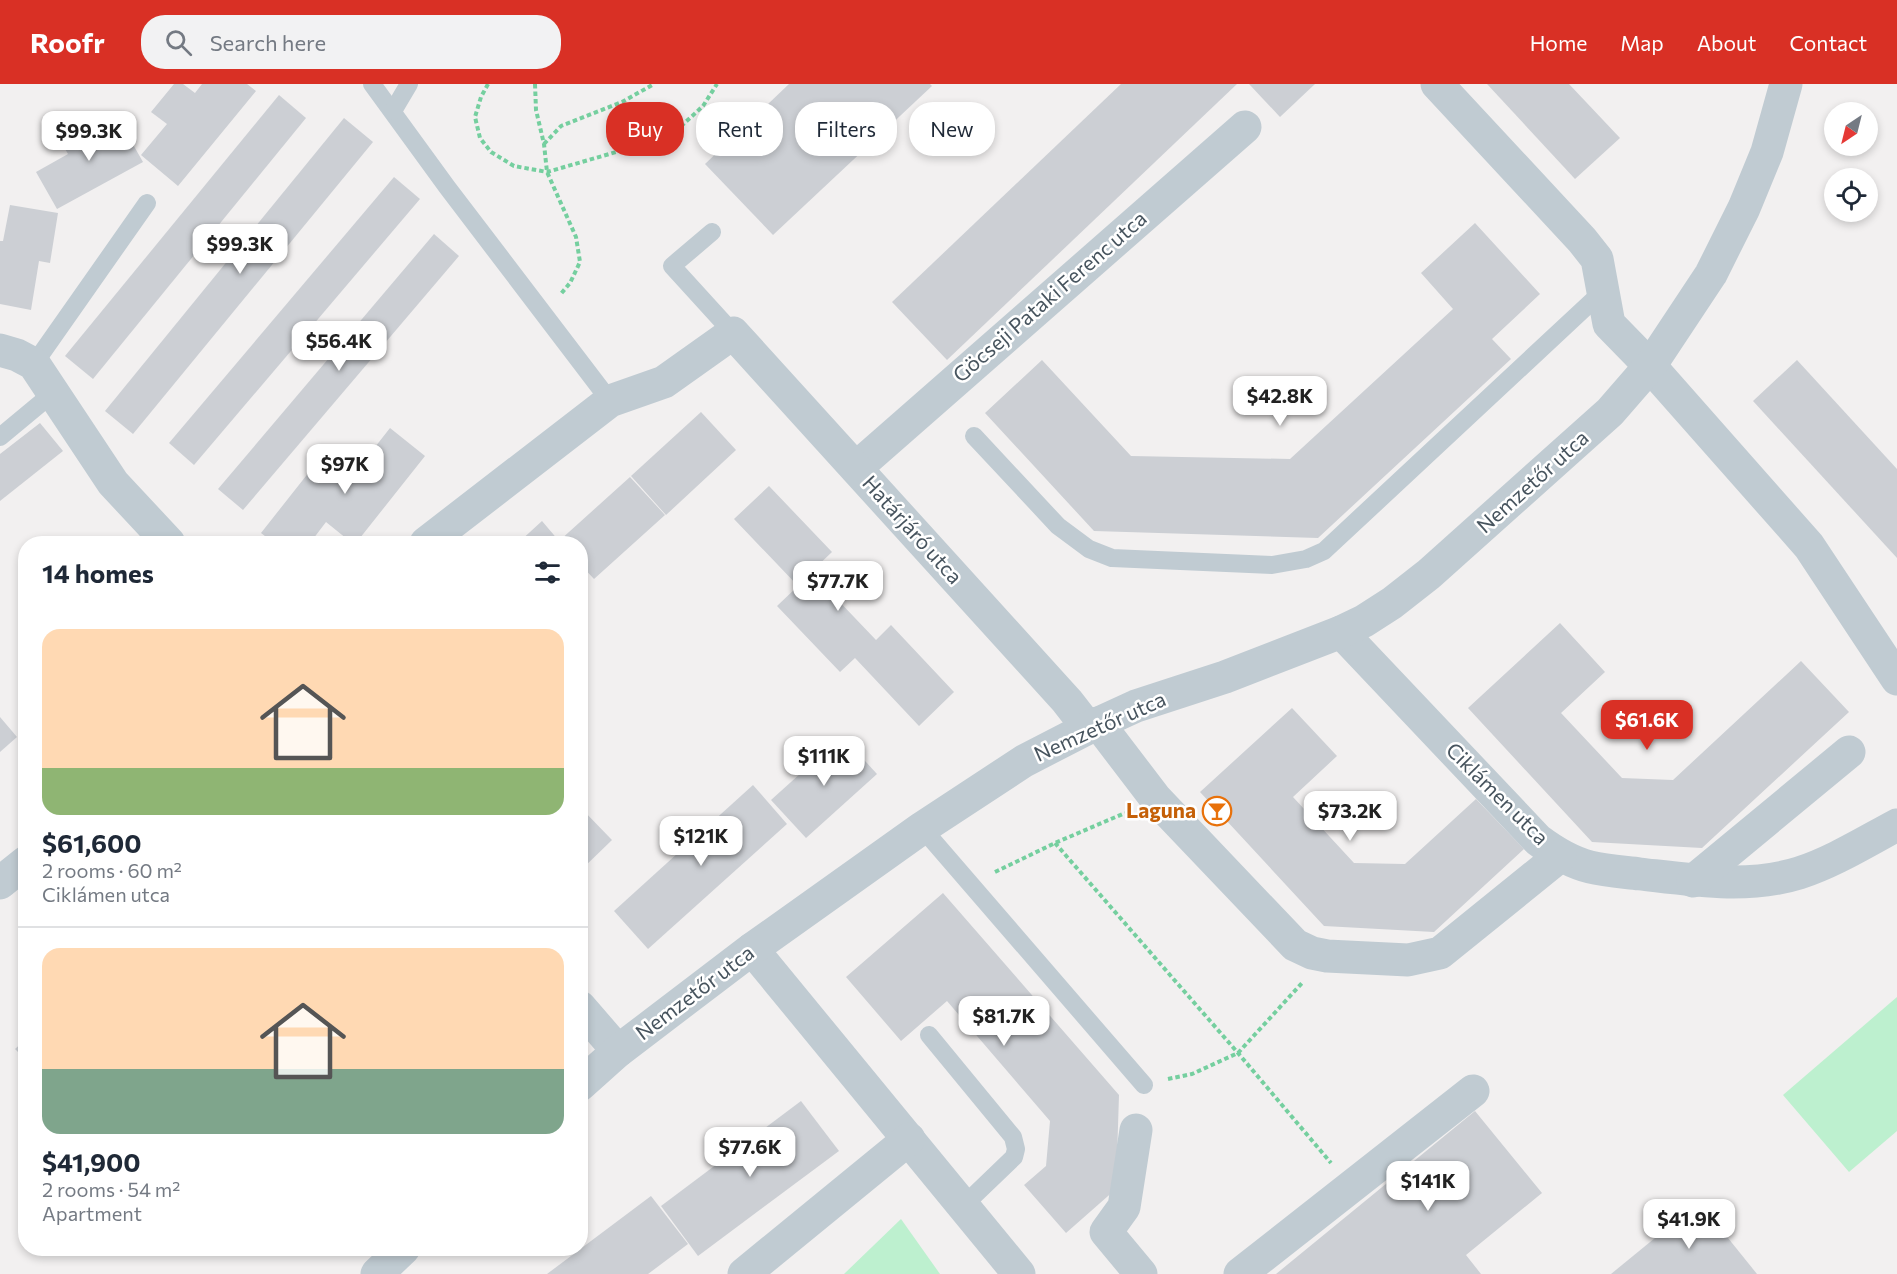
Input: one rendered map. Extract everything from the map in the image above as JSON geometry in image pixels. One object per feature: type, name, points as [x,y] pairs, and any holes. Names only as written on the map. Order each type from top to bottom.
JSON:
[{"type":"street","points":[[1437,84],[1597,259],[1609,324],[1650,366],[1809,546],[1897,679]]},
{"type":"street","name":"Nemzetőr utca","points":[[588,1078],[618,1051],[752,949],[922,828],[1024,761],[1093,725],[1136,706],[1225,677],[1341,632],[1364,621],[1392,603],[1429,574],[1610,412],[1650,366],[1711,274],[1744,208],[1767,152],[1786,84]]},
{"type":"street","name":"Göcseji Pataki Ferenc utca","points":[[856,468],[1245,127]]},
{"type":"street","points":[[435,536],[610,401],[664,382],[733,333]]},
{"type":"street","name":"Határjáró utca","points":[[733,333],[1067,701],[1093,725],[1156,799],[1295,945],[1312,953]]},
{"type":"street","points":[[0,350],[17,355],[34,364],[113,483],[162,536]]},
{"type":"street","name":"Ciklámen utca","points":[[1341,632],[1538,840],[1560,856],[1590,867],[1693,880],[1729,882],[1769,879],[1798,873],[1828,861],[1897,825]]},
{"type":"street","points":[[1693,880],[1849,752]]},
{"type":"street","points":[[1312,953],[1327,956],[1408,960],[1440,953],[1560,856]]},
{"type":"street","points":[[0,883],[18,868]]},
{"type":"street","points":[[752,949],[1019,1274]]},
{"type":"street","points":[[588,1016],[618,1051]]},
{"type":"street","points":[[1240,1274],[1473,1091]]},
{"type":"street","points":[[1136,1130],[1124,1207],[1106,1233],[1141,1274]]},
{"type":"street","points":[[744,1274],[909,1139]]},
{"type":"street","points":[[377,1274],[396,1256]]},
{"type":"lane","points":[[372,84],[543,315],[610,401]]},
{"type":"lane","points":[[393,111],[409,84]]},
{"type":"lane","points":[[34,364],[147,203]]},
{"type":"lane","points":[[712,232],[672,266],[733,333]]},
{"type":"lane","points":[[974,436],[1058,526],[1089,549],[1112,558],[1272,565],[1306,559],[1324,551],[1603,291]]},
{"type":"lane","points":[[0,437],[53,393]]},
{"type":"lane","points":[[922,828],[1144,1085]]},
{"type":"lane","points":[[929,1035],[1013,1137],[1016,1149],[1014,1157],[963,1206]]},
{"type":"path","points":[[488,84],[475,117],[480,138],[491,152],[514,166],[547,172],[637,146],[678,129],[703,106],[717,84]]},
{"type":"path","points":[[535,84],[536,110],[544,144],[547,172],[576,237],[580,262],[570,284],[543,315]]},
{"type":"path","points":[[544,144],[561,126],[622,102],[654,84]]},
{"type":"path","points":[[971,885],[1055,843],[1156,799]]},
{"type":"path","points":[[1055,843],[1351,1186]]},
{"type":"path","points":[[1144,1085],[1192,1074],[1238,1053],[1303,982],[1312,953]]},
{"type":"green space","points":[[1897,997],[1897,1131],[1849,1172],[1783,1095]]},
{"type":"green space","points":[[901,1219],[940,1274],[844,1274]]},
{"type":"building","points":[[174,84],[183,84],[195,93],[202,84],[247,84],[256,91],[178,186],[141,155],[167,124],[151,112]]},
{"type":"building","points":[[789,84],[930,84],[932,86],[915,102],[909,102],[909,108],[897,119],[897,102],[795,102],[795,156],[857,156],[773,235],[705,164],[713,156],[783,156],[783,102],[770,102]]},
{"type":"building","points":[[1121,84],[1237,84],[947,360],[892,302]]},
{"type":"building","points":[[1249,84],[1315,84],[1280,117]]},
{"type":"building","points":[[1487,84],[1569,84],[1620,138],[1575,179]]},
{"type":"building","points":[[279,95],[306,118],[93,379],[65,356]]},
{"type":"building","points":[[344,118],[373,142],[133,434],[105,411]]},
{"type":"building","points":[[119,120],[143,162],[57,209],[36,172],[68,154],[60,140],[94,121],[100,131]]},
{"type":"building","points":[[394,177],[420,199],[194,465],[169,443]]},
{"type":"building","points":[[10,205],[58,213],[50,263],[39,261],[31,310],[0,304],[0,241],[3,241]]},
{"type":"building","points":[[1475,223],[1540,294],[1492,339],[1511,359],[1318,538],[1094,531],[985,413],[1042,360],[1131,456],[1290,459],[1453,309],[1421,273]]},
{"type":"building","points":[[434,234],[459,256],[243,510],[218,489]]},
{"type":"building","points":[[1797,360],[1897,469],[1897,558],[1753,401]]},
{"type":"building","points":[[701,412],[736,450],[666,515],[631,476]]},
{"type":"building","points":[[40,423],[63,451],[0,501],[0,454]]},
{"type":"building","points":[[390,428],[425,456],[362,536],[343,536],[326,522],[315,536],[265,536],[261,533],[317,462],[346,484]]},
{"type":"building","points":[[630,477],[665,515],[594,579],[588,573],[588,536],[565,536]]},
{"type":"building","points":[[769,486],[832,552],[811,572],[876,640],[891,625],[954,692],[919,726],[855,658],[840,672],[777,606],[798,586],[734,519]]},
{"type":"building","points":[[542,521],[555,536],[526,536]]},
{"type":"building","points":[[1560,623],[1605,672],[1561,713],[1622,778],[1673,780],[1801,661],[1849,712],[1702,848],[1592,842],[1468,708]]},
{"type":"building","points":[[1292,708],[1337,756],[1293,797],[1354,863],[1405,864],[1476,799],[1524,849],[1434,932],[1324,926],[1200,792]]},
{"type":"building","points":[[0,717],[17,737],[0,752]]},
{"type":"building","points":[[842,736],[877,774],[806,838],[771,800]]},
{"type":"building","points":[[753,785],[787,824],[648,949],[614,911]]},
{"type":"building","points":[[588,815],[612,840],[588,863]]},
{"type":"building","points":[[943,893],[1119,1095],[1116,1189],[1066,1233],[1024,1185],[1046,1166],[1050,1121],[947,1001],[901,1041],[846,977]]},
{"type":"building","points":[[801,1101],[839,1151],[698,1256],[661,1206]]},
{"type":"building","points":[[1475,1111],[1542,1193],[1466,1255],[1481,1274],[1276,1274]]},
{"type":"building","points":[[651,1196],[688,1244],[648,1274],[547,1274],[571,1256],[588,1256],[588,1243]]},
{"type":"building","points":[[1699,1202],[1757,1274],[1611,1274]]},
{"type":"place","name":"Laguna","points":[[1217,811]]}]
